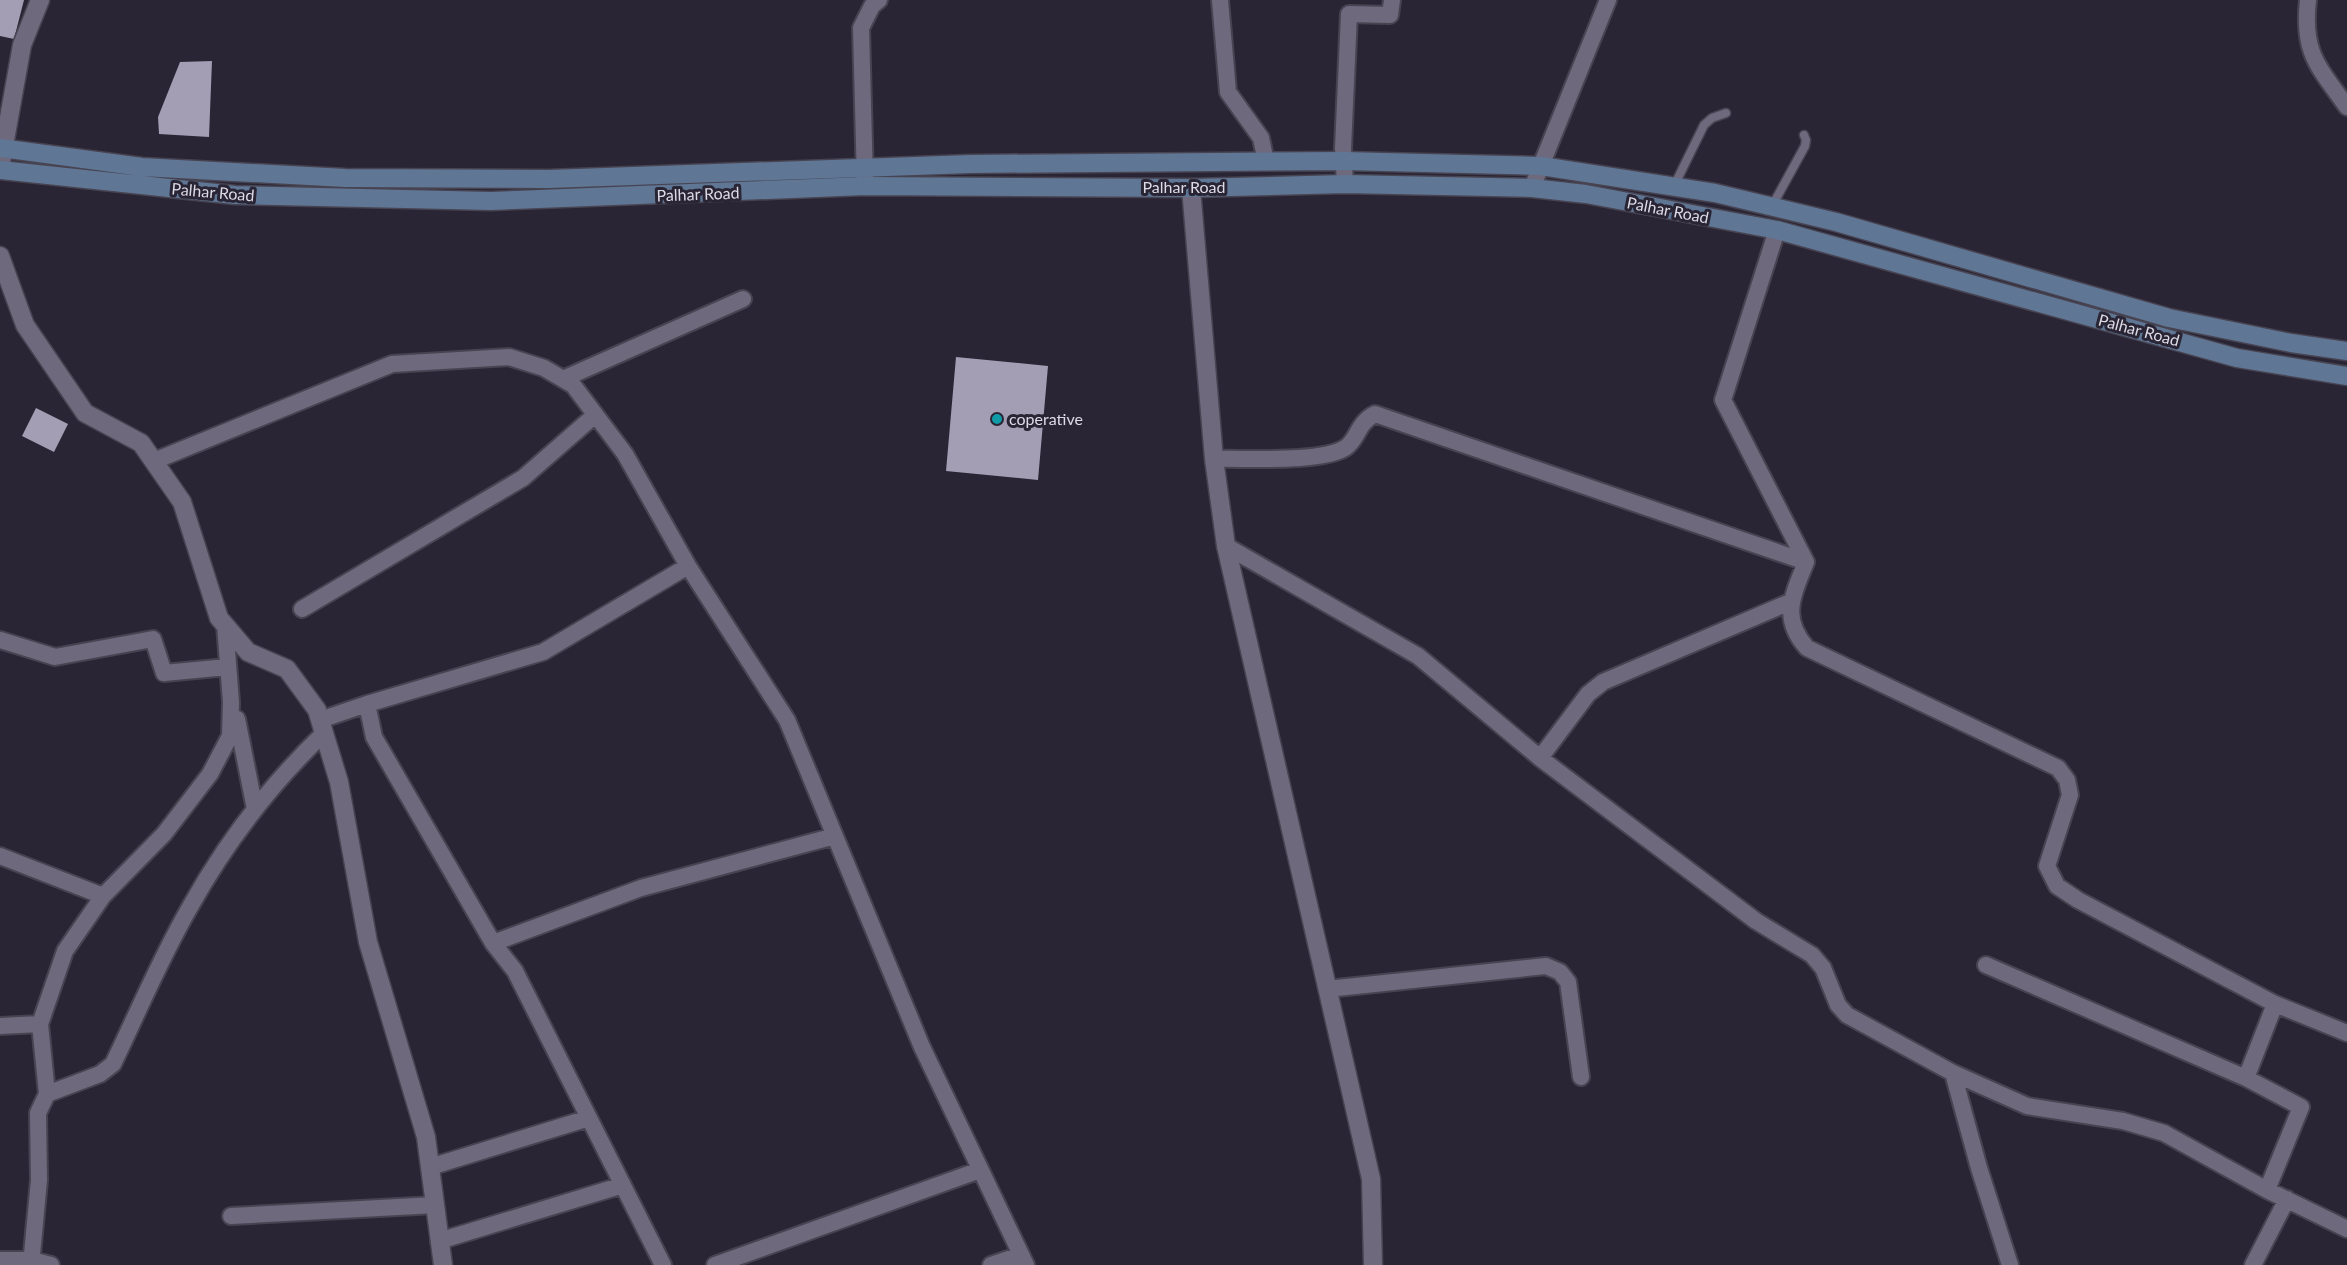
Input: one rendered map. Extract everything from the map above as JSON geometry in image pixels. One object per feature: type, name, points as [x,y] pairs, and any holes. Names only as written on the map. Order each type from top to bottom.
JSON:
[{"type":"main road","name":"Palhar Road","points":[[2,148],[142,167],[345,178],[865,177],[1191,188],[1345,184],[1532,188],[1586,195],[1777,230],[2237,358],[2347,376]]},
{"type":"main road","name":"Palhar Road","points":[[0,169],[235,195],[491,201],[865,177],[970,164],[1344,161],[1541,166],[1715,193],[1772,206],[1836,222],[2169,318],[2290,343],[2347,351]]},
{"type":"street","points":[[0,169],[22,45],[40,0]]},
{"type":"street","points":[[865,177],[861,28],[872,6],[879,0]]},
{"type":"street","points":[[1220,0],[1228,92],[1262,138],[1266,162]]},
{"type":"street","points":[[1345,184],[1349,14],[1390,15],[1392,0]]},
{"type":"street","points":[[1532,188],[1608,0]]},
{"type":"street","points":[[2307,0],[2305,27],[2307,44],[2316,63],[2347,107]]},
{"type":"street","points":[[1191,188],[1214,459],[1226,546],[1371,1179],[1373,1265]]},
{"type":"street","points":[[1777,230],[1723,400],[1806,562],[1790,602],[1797,636],[1807,648],[2058,768],[2067,780],[2070,795],[2047,866],[2057,886],[2275,1004],[2347,1033]]},
{"type":"street","points":[[0,256],[25,325],[85,413],[141,443],[182,502],[219,618],[248,652],[287,669],[317,710],[339,782],[368,942],[426,1137],[442,1265]]},
{"type":"street","points":[[563,379],[743,299]]},
{"type":"street","points":[[154,461],[392,364],[509,357],[544,368],[573,384],[625,454],[688,566],[787,720],[922,1047],[1023,1260],[992,1265]]},
{"type":"street","points":[[1214,459],[1329,455],[1347,447],[1364,420],[1375,414],[1806,562]]},
{"type":"street","points":[[302,609],[523,478],[596,415]]},
{"type":"street","points":[[1226,546],[1418,656],[1540,758],[1756,921],[1812,956],[1823,968],[1838,1005],[1847,1015],[1953,1073],[2027,1106],[2123,1121],[2164,1133],[2267,1190],[2347,1228]]},
{"type":"street","points":[[47,1094],[100,1074],[112,1064],[190,907],[255,809],[322,726],[367,704],[543,652],[688,566]]},
{"type":"street","points":[[1540,758],[1588,694],[1603,682],[1790,602]]},
{"type":"street","points":[[32,1262],[39,1180],[38,1113],[47,1094],[40,1024],[66,951],[103,896],[164,834],[210,774],[230,736],[231,702],[225,625]]},
{"type":"street","points":[[0,640],[55,657],[153,639],[164,673],[227,667]]},
{"type":"street","points":[[227,667],[255,809]]},
{"type":"street","points":[[367,704],[374,737],[493,943],[515,971],[663,1265]]},
{"type":"street","points":[[493,943],[641,888],[834,836]]},
{"type":"street","points":[[0,856],[103,896]]},
{"type":"street","points":[[1986,965],[2246,1078],[2301,1107],[2267,1190]]},
{"type":"street","points":[[1327,989],[1546,966],[1560,972],[1568,982],[1581,1077]]},
{"type":"street","points":[[2246,1078],[2275,1004]]},
{"type":"street","points":[[0,1026],[40,1024]]},
{"type":"street","points":[[1953,1073],[1978,1168],[2010,1265]]},
{"type":"street","points":[[429,1167],[589,1118]]},
{"type":"street","points":[[715,1265],[980,1170]]},
{"type":"street","points":[[440,1241],[623,1185]]},
{"type":"street","points":[[2253,1265],[2287,1199]]},
{"type":"street","points":[[231,1216],[435,1204]]},
{"type":"street","points":[[0,1260],[51,1265]]},
{"type":"lane","points":[[1674,186],[1704,125],[1712,118],[1726,113]]},
{"type":"lane","points":[[1772,206],[1805,146],[1804,135]]},
{"type":"building","points":[[0,0],[24,0],[14,39],[0,36]]},
{"type":"building","points":[[212,61],[209,137],[159,134],[158,117],[180,62]]},
{"type":"building","name":"coperative","points":[[956,357],[1048,366],[1038,480],[946,471]]},
{"type":"building","points":[[36,408],[68,424],[54,452],[22,436]]},
{"type":"place","name":"coperative","points":[[997,419]]}]
